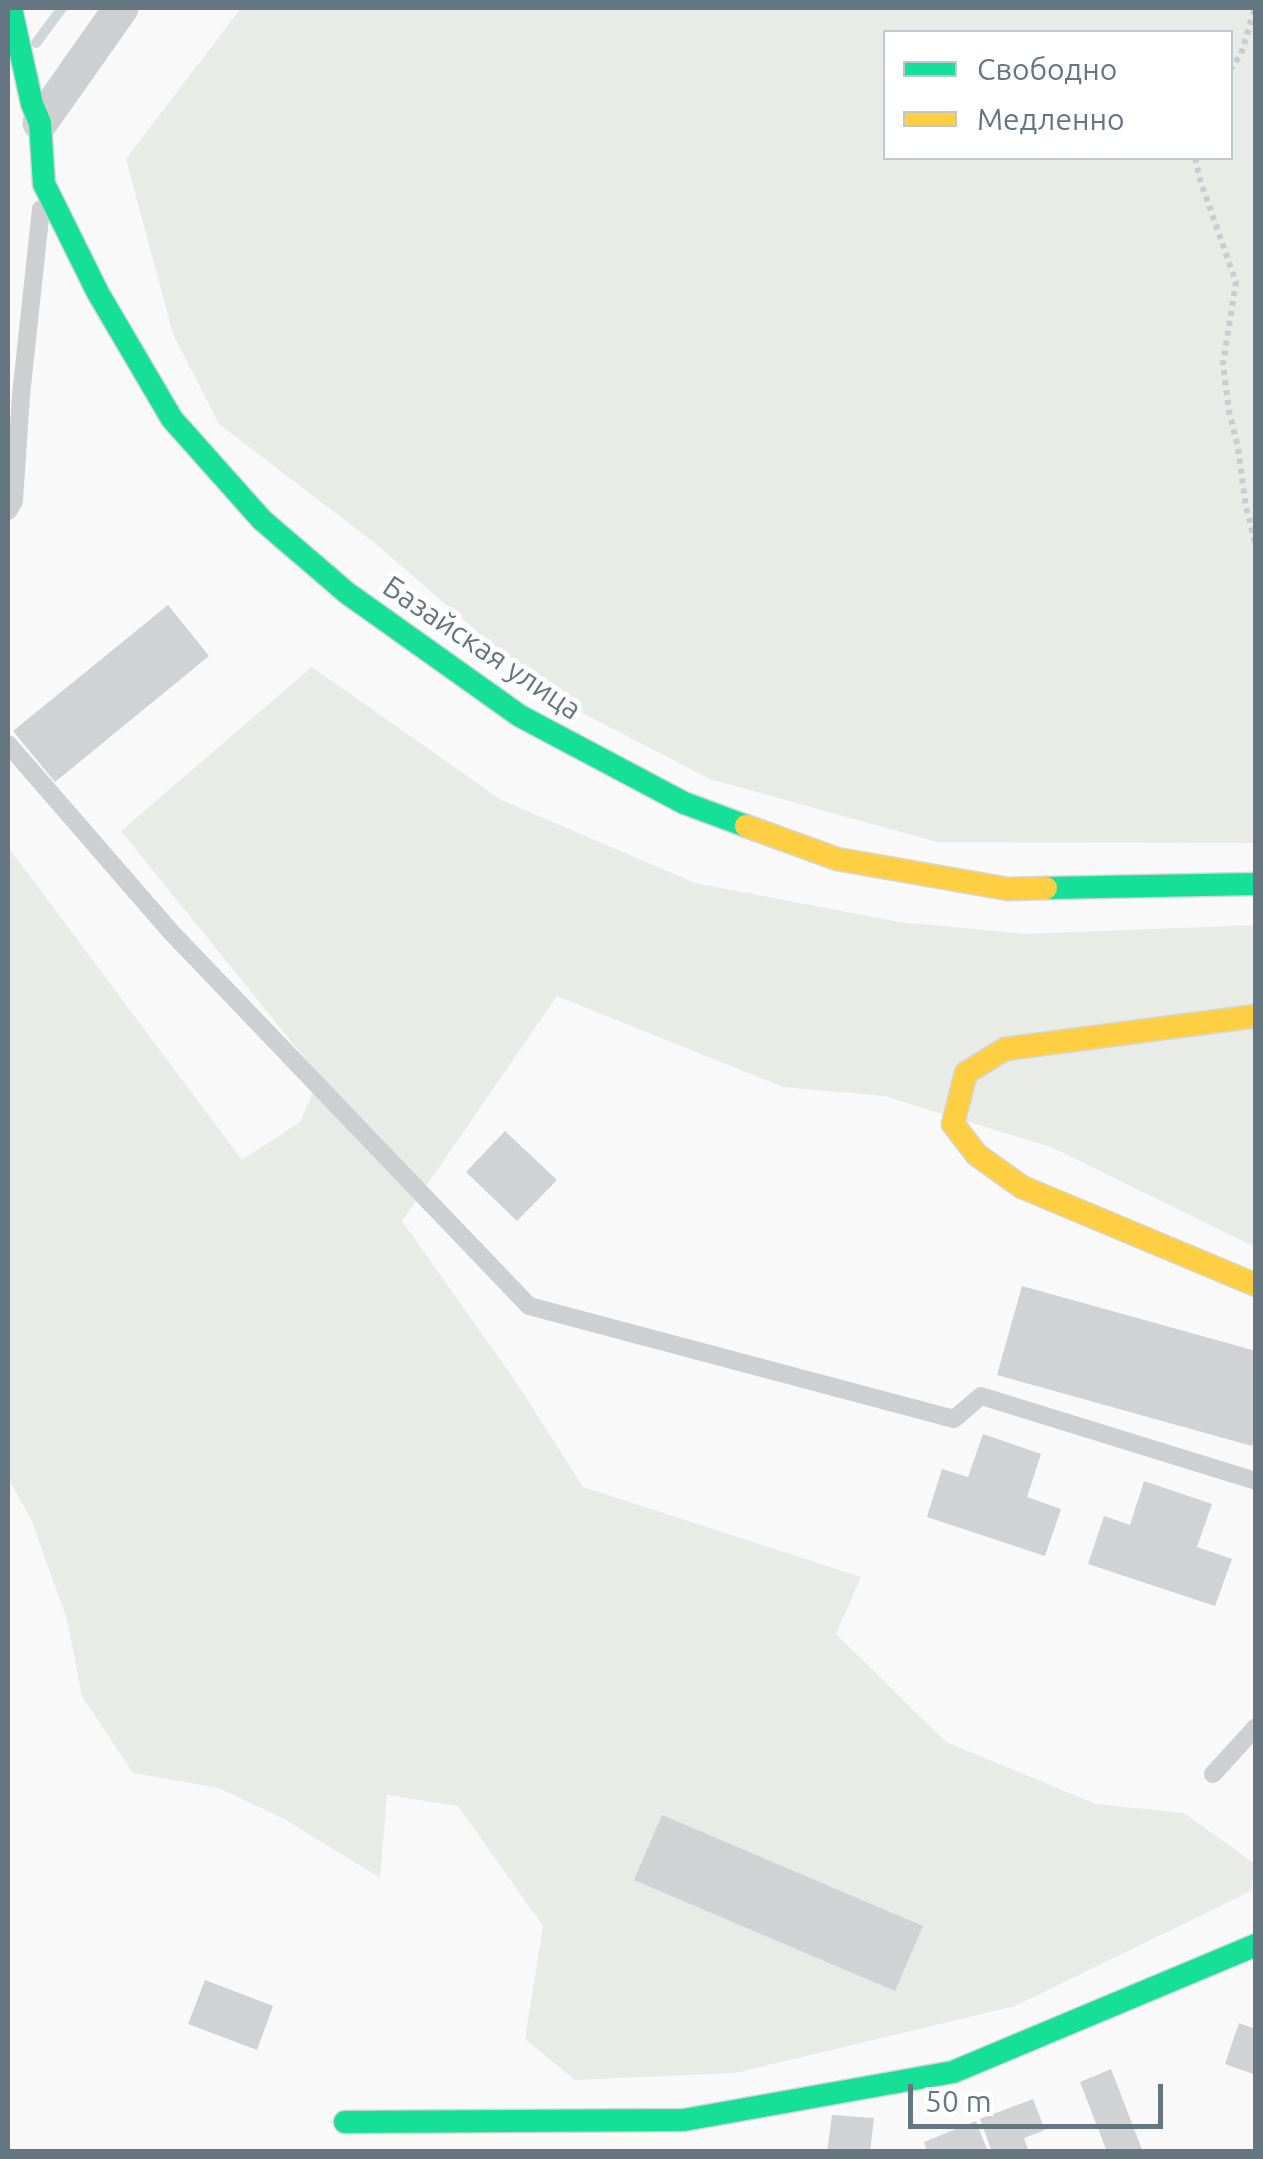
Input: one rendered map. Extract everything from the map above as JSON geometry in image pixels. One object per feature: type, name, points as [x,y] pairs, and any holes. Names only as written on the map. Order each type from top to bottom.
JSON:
[{"type":"street","points":[[36,113],[121,8]]},
{"type":"street","name":"Базайская улица","points":[[11,12],[36,113],[44,184],[98,293],[172,419],[262,520],[347,593],[520,716],[684,804],[836,859],[1008,889],[1256,884]]},
{"type":"street","points":[[1256,1016],[1005,1049],[966,1073],[953,1124],[976,1155],[1022,1187],[1256,1285]]},
{"type":"street","points":[[345,2122],[684,2120],[953,2072],[1256,1945]]},
{"type":"lane","points":[[8,510],[14,500],[44,184]]},
{"type":"lane","points":[[8,744],[171,932],[529,1306],[954,1419],[981,1396],[1256,1481]]},
{"type":"lane","points":[[1213,1774],[1256,1727]]},
{"type":"path","points":[[1233,66],[1241,54],[1256,8]]},
{"type":"path","points":[[1196,160],[1236,282],[1224,364],[1229,412],[1256,546]]},
{"type":"shaded area","points":[[241,8],[1255,8],[1255,843],[937,842],[710,779],[555,699],[376,544],[219,424],[173,334],[126,159]]},
{"type":"shaded area","points":[[312,667],[501,800],[695,883],[899,922],[1027,934],[1255,925],[1255,1247],[1051,1147],[884,1096],[783,1087],[557,996],[402,1221],[516,1382],[583,1487],[861,1577],[836,1634],[946,1742],[1096,1804],[1184,1813],[1255,1864],[1251,1891],[1015,2006],[735,2073],[575,2080],[525,2039],[543,1926],[458,1806],[387,1795],[380,1878],[286,1820],[219,1788],[133,1773],[82,1696],[67,1619],[31,1519],[8,1478],[8,847],[242,1160],[300,1122],[320,1077],[121,831]]},
{"type":"building","points":[[168,605],[209,656],[55,782],[13,731]]},
{"type":"building","points":[[505,1131],[557,1180],[517,1221],[466,1172]]},
{"type":"building","points":[[1022,1286],[1256,1351],[1256,1433],[1252,1446],[997,1375]]},
{"type":"building","points":[[983,1434],[1041,1454],[1027,1497],[1061,1509],[1045,1556],[927,1517],[942,1469],[968,1477]]},
{"type":"building","points":[[1144,1481],[1212,1504],[1197,1547],[1232,1559],[1215,1606],[1088,1564],[1104,1516],[1130,1525]]},
{"type":"building","points":[[662,1815],[923,1926],[895,1991],[634,1880]]},
{"type":"building","points":[[205,1980],[273,2006],[257,2050],[188,2024]]},
{"type":"building","points":[[1239,2023],[1256,2029],[1256,2075],[1225,2064]]},
{"type":"building","points":[[1111,2069],[1143,2152],[1107,2152],[1080,2082]]},
{"type":"building","points":[[1033,2099],[1045,2130],[1024,2138],[1029,2152],[992,2152],[980,2119]]},
{"type":"building","points":[[832,2115],[874,2118],[870,2152],[827,2152]]},
{"type":"building","points":[[976,2121],[988,2152],[927,2152],[924,2142]]},
{"type":"waterway","points":[[36,43],[62,8]]},
{"type":"traffic: fast","points":[[11,8],[32,104],[40,123],[44,184],[98,293],[172,419],[262,520],[347,593],[520,716],[684,803],[746,826]]},
{"type":"traffic: fast","points":[[1046,888],[1256,884]]},
{"type":"traffic: fast","points":[[345,2122],[684,2120],[953,2072],[1256,1945]]},
{"type":"traffic: slow","points":[[746,826],[837,859],[1008,889],[1046,888]]},
{"type":"traffic: slow","points":[[1256,1016],[1005,1049],[966,1073],[953,1124],[977,1155],[1022,1187],[1256,1285]]}]
